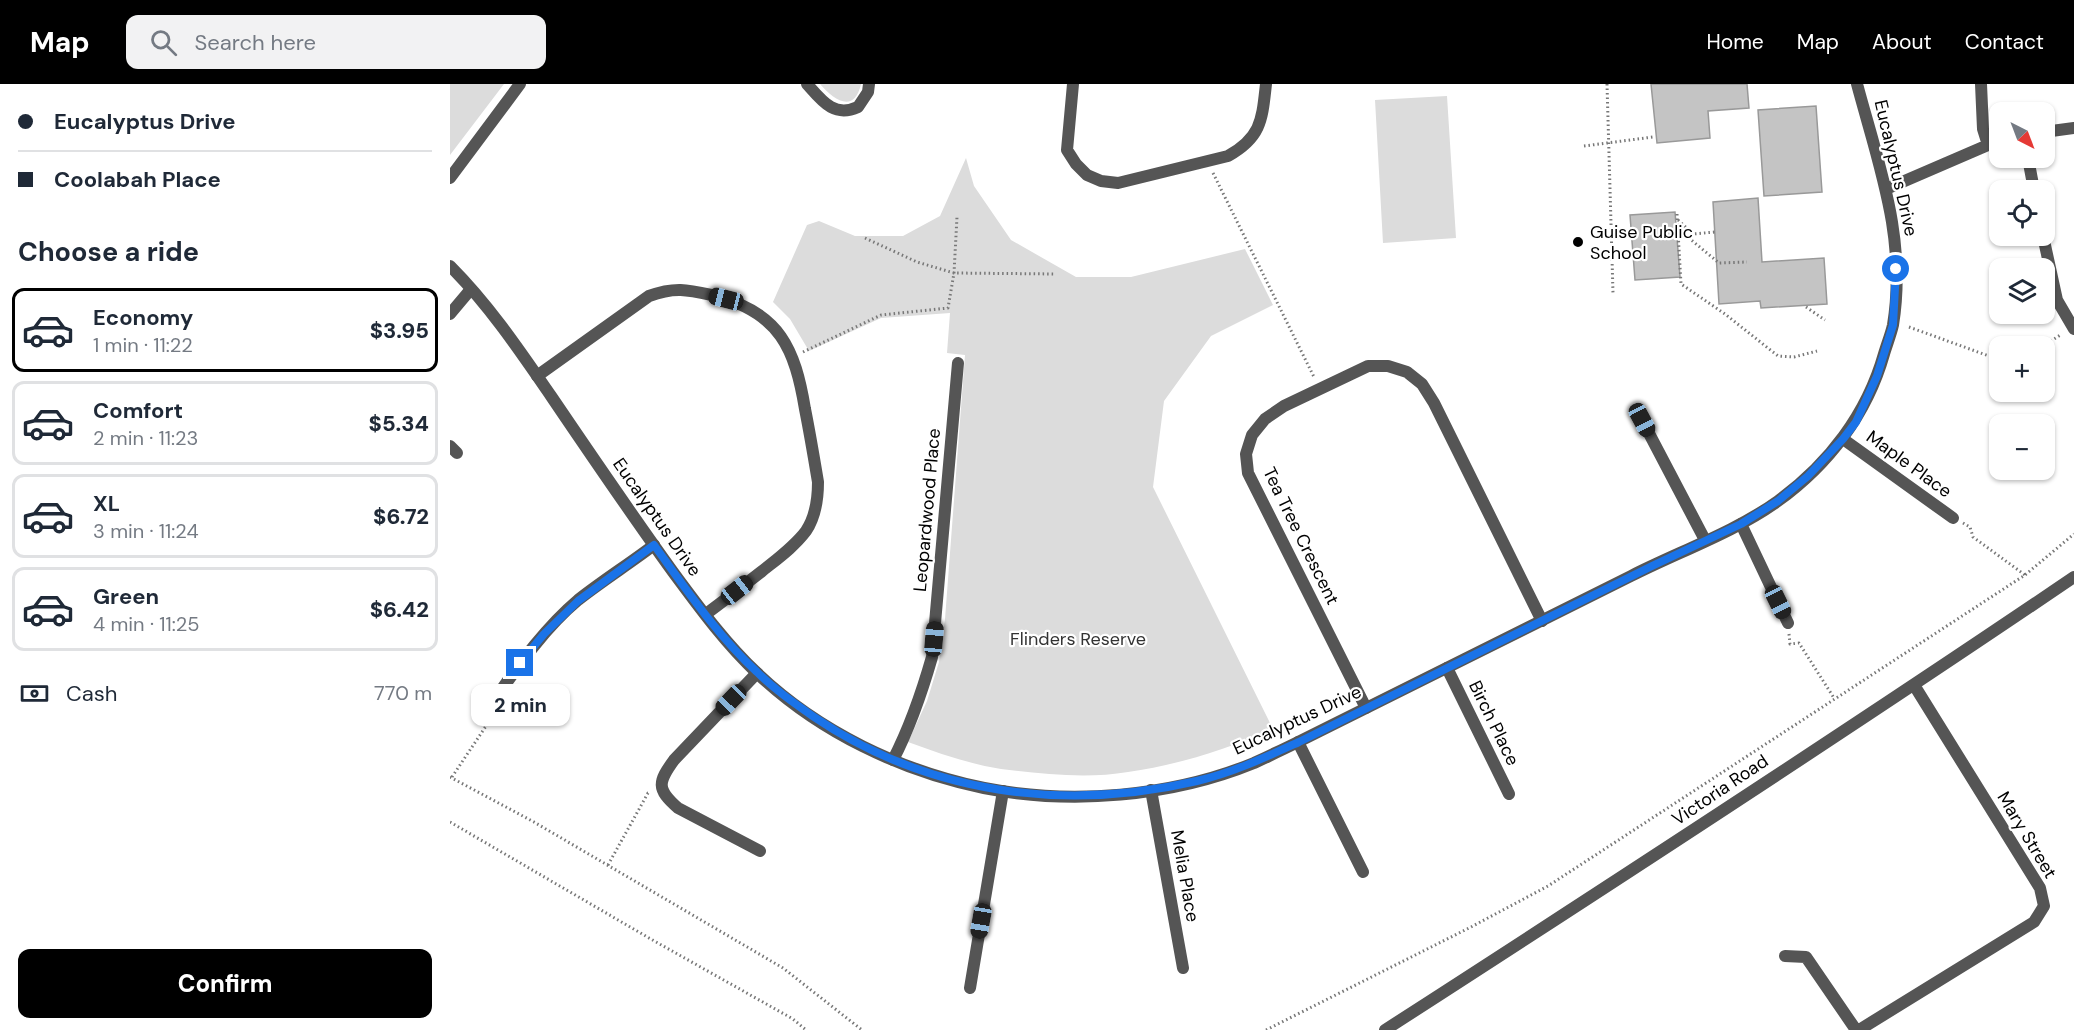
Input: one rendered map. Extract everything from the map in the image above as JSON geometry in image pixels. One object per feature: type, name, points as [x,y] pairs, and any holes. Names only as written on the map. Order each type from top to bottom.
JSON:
[{"type":"street","points":[[450,178],[520,84]]},
{"type":"street","points":[[807,84],[827,106],[843,111],[858,107],[868,92],[869,84]]},
{"type":"street","points":[[1073,84],[1067,150],[1087,175],[1101,181],[1118,183],[1228,156],[1243,148],[1257,132],[1262,118],[1266,84]]},
{"type":"street","name":"Eucalyptus Drive","points":[[450,266],[505,332],[654,545],[706,614],[757,672],[783,695],[852,741],[893,760],[954,782],[1003,791],[1074,796],[1151,790],[1199,780],[1252,764],[1299,742],[1741,524],[1778,501],[1808,476],[1856,422],[1871,391],[1893,325],[1896,286],[1894,224],[1857,84]]},
{"type":"street","points":[[1981,84],[1983,129],[1989,137]]},
{"type":"street","points":[[2055,131],[2074,128]]},
{"type":"street","points":[[1886,189],[1989,146]]},
{"type":"street","points":[[2045,246],[2057,300],[2073,329]]},
{"type":"street","points":[[450,314],[471,289]]},
{"type":"street","points":[[537,376],[649,296],[667,289],[683,289],[726,299],[761,316],[779,333],[794,358],[800,381],[818,482],[818,499],[814,516],[807,529],[786,552],[706,614]]},
{"type":"street","name":"Leopardwood Place","points":[[893,760],[922,692],[932,657],[958,363]]},
{"type":"street","name":"Tea Tree Crescent","points":[[1366,708],[1248,473],[1246,454],[1252,435],[1265,419],[1284,406],[1368,366],[1388,366],[1407,372],[1422,384],[1434,403],[1542,621]]},
{"type":"street","points":[[1642,420],[1705,540]]},
{"type":"street","name":"Maple Place","points":[[1843,439],[1953,518]]},
{"type":"street","points":[[1741,524],[1788,623]]},
{"type":"street","points":[[497,696],[544,634],[578,601],[654,545]]},
{"type":"street","name":"Victoria Road","points":[[1385,1030],[1914,685],[2074,576]]},
{"type":"street","name":"Birch Place","points":[[1447,668],[1509,794]]},
{"type":"street","points":[[757,672],[674,760],[663,775],[660,788],[666,798],[678,808],[760,851]]},
{"type":"street","name":"Mary Street","points":[[1858,1030],[2034,922],[2044,906],[2040,888],[1914,685]]},
{"type":"street","points":[[1299,742],[1363,872]]},
{"type":"street","name":"Melia Place","points":[[1151,790],[1184,968]]},
{"type":"street","points":[[970,988],[1003,791]]},
{"type":"street","points":[[1785,956],[1806,957],[1858,1030]]},
{"type":"path","points":[[1607,84],[1613,293]]},
{"type":"path","points":[[1584,146],[1653,137]]},
{"type":"path","points":[[1207,161],[1320,389]]},
{"type":"path","points":[[794,358],[804,351],[881,315],[948,308],[954,273],[957,217]]},
{"type":"path","points":[[1715,232],[1693,234],[1677,217],[1681,284],[1725,314],[1778,356],[1794,357],[1817,351]]},
{"type":"path","points":[[1678,229],[1719,263],[1748,262]]},
{"type":"path","points":[[865,238],[917,262],[954,273],[1056,274]]},
{"type":"path","points":[[1806,307],[1825,320]]},
{"type":"path","points":[[1909,327],[1989,356]]},
{"type":"path","points":[[2055,339],[2073,329]]},
{"type":"path","points":[[1953,518],[1970,527],[1973,537],[2025,575]]},
{"type":"path","points":[[1266,1030],[1529,897],[2025,575],[2074,534]]},
{"type":"path","points":[[1788,623],[1790,644],[1799,643],[1834,698]]},
{"type":"path","points":[[497,696],[477,712],[486,726],[451,777],[534,822],[783,968],[862,1030]]},
{"type":"path","points":[[608,865],[648,793],[660,788]]},
{"type":"path","points":[[450,822],[793,1019],[806,1030]]},
{"type":"green space","points":[[450,84],[504,84],[450,155]]},
{"type":"green space","points":[[820,84],[861,84],[858,94],[848,102],[837,99]]},
{"type":"green space","points":[[1447,96],[1456,238],[1383,243],[1375,100]]},
{"type":"green space","name":"Flinders Reserve","points":[[966,158],[974,186],[1011,240],[1076,277],[1131,277],[1245,249],[1273,305],[1211,336],[1164,401],[1153,487],[1273,729],[1220,750],[1184,761],[1147,769],[1097,775],[1048,774],[989,767],[908,742],[927,701],[939,662],[945,619],[965,355],[947,353],[950,313],[881,318],[809,351],[790,319],[773,302],[807,225],[819,221],[855,236],[903,236],[940,216]]},
{"type":"building","points":[[1651,84],[1747,84],[1749,108],[1708,111],[1710,138],[1657,143]]},
{"type":"building","points":[[1816,106],[1822,192],[1764,196],[1758,110]]},
{"type":"building","points":[[1758,198],[1762,262],[1824,258],[1827,304],[1761,308],[1760,301],[1719,304],[1713,202]]},
{"type":"building","points":[[1675,212],[1680,277],[1635,280],[1630,215]]},
{"type":"place","name":"Guise Public School","points":[[1578,242]]},
{"type":"route","points":[[520,663],[544,634],[578,601],[654,545],[696,602],[757,672],[783,695],[832,729],[881,756],[954,782],[1030,794],[1107,795],[1151,790],[1199,780],[1252,764],[1299,742],[1741,524],[1778,501],[1808,476],[1856,422],[1877,376],[1893,325],[1896,269]]}]
